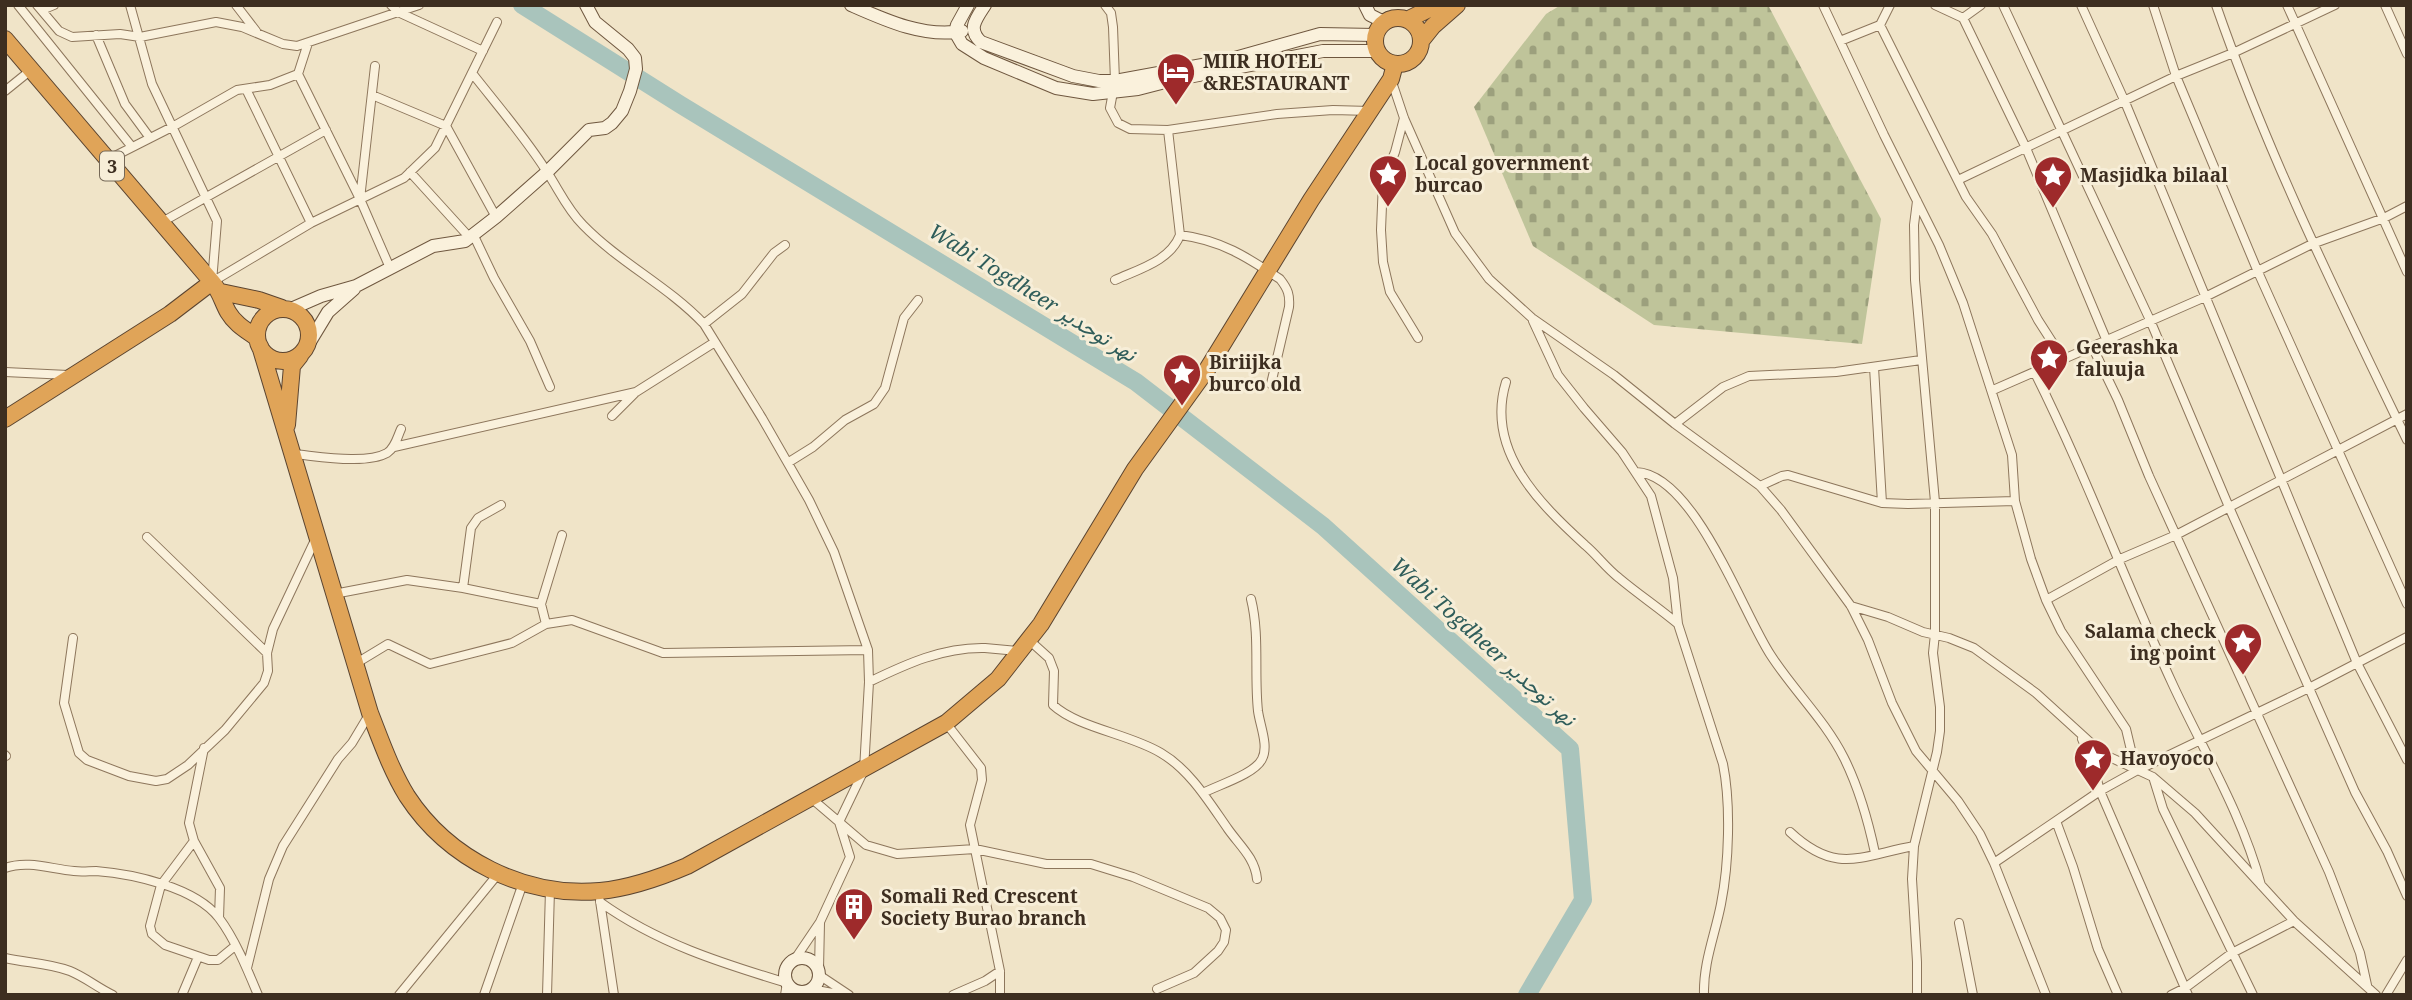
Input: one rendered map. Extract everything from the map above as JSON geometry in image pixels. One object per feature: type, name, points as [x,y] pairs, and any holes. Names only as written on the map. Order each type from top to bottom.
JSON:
[{"type":"highway","points":[[1407,20],[1437,5]]},
{"type":"highway","points":[[287,309],[266,314],[260,321],[258,342],[370,713],[389,764],[408,797],[427,822],[462,852],[498,874],[523,883],[599,897],[687,866],[864,770],[946,723],[998,680],[1025,646],[1135,469],[1208,368],[1393,71],[1416,55],[1421,41],[1457,5]]},
{"type":"highway","points":[[1393,71],[1381,58],[1379,36],[1399,18],[1407,20],[1419,32],[1421,41]]},
{"type":"highway","name":"3","points":[[9,48],[32,70],[217,287]]},
{"type":"highway","points":[[217,287],[227,312],[272,359],[289,361],[306,348]]},
{"type":"highway","points":[[5,419],[187,303],[217,287],[287,309],[305,319],[310,336],[306,348],[292,366],[286,434]]},
{"type":"street","points":[[18,5],[132,147]]},
{"type":"street","points":[[54,5],[40,8],[59,31],[66,36],[77,38],[120,34],[140,37],[216,22],[242,27],[283,44],[296,46],[395,9],[419,5]]},
{"type":"street","points":[[130,5],[152,84],[217,220],[217,287]]},
{"type":"street","points":[[236,5],[258,34]]},
{"type":"street","points":[[287,309],[356,286],[433,246],[456,244],[472,237],[547,172],[589,130],[605,128],[612,123],[622,111],[636,69],[635,58],[595,22],[586,5]]},
{"type":"street","points":[[851,5],[919,30],[955,32],[972,29]]},
{"type":"street","points":[[968,5],[955,32],[961,44],[971,52],[1036,80],[1075,92],[1323,51],[1379,36]]},
{"type":"street","points":[[972,29],[985,5]]},
{"type":"street","points":[[1105,5],[1112,18],[1114,87],[1110,108],[1118,123],[1130,129],[1168,130],[1277,114],[1333,110],[1370,111]]},
{"type":"street","points":[[1365,5],[1379,36]]},
{"type":"street","points":[[1823,5],[1963,303],[2012,455],[2015,501],[2046,600],[2072,649],[2126,729],[2136,771]]},
{"type":"street","points":[[1840,41],[1880,25],[1890,5]]},
{"type":"street","points":[[1936,5],[1963,18],[2026,148],[2106,340]]},
{"type":"street","points":[[1963,18],[1981,5]]},
{"type":"street","points":[[2003,5],[2150,320],[2354,792],[2387,850],[2407,896]]},
{"type":"street","points":[[2081,5],[2125,102],[2357,663],[2407,760]]},
{"type":"street","points":[[2152,5],[2176,76],[2259,272],[2407,604]]},
{"type":"street","points":[[2217,5],[2233,53],[2312,244],[2407,440]]},
{"type":"street","points":[[2287,5],[2407,272]]},
{"type":"street","points":[[1958,180],[2176,76],[2233,53],[2335,5]]},
{"type":"street","points":[[2385,5],[2407,54]]},
{"type":"street","points":[[395,9],[483,51]]},
{"type":"street","points":[[217,287],[311,223],[404,178],[435,148],[497,22]]},
{"type":"street","points":[[1880,25],[1966,197],[1992,234],[2038,320],[2063,359]]},
{"type":"street","points":[[972,29],[981,42],[1020,58],[1114,87]]},
{"type":"street","points":[[1224,66],[1320,34],[1379,36]]},
{"type":"street","points":[[1320,34],[1323,51]]},
{"type":"street","points":[[96,35],[125,104],[150,138]]},
{"type":"street","points":[[308,43],[298,75],[360,199],[390,268]]},
{"type":"street","points":[[360,199],[375,66]]},
{"type":"street","points":[[5,91],[32,70]]},
{"type":"street","points":[[1393,71],[1404,118],[1455,233],[1489,279],[1532,318],[1614,375],[1760,486],[1781,510],[1851,606],[1916,751],[1969,816],[1994,863],[2046,995]]},
{"type":"street","points":[[472,73],[547,172],[561,198],[581,223],[604,246],[687,307],[704,324],[789,462],[834,552],[868,650],[864,770],[839,822],[850,857],[820,922],[795,959],[787,966],[786,989]]},
{"type":"street","points":[[107,160],[237,90],[271,85],[298,75]]},
{"type":"street","points":[[246,89],[311,223]]},
{"type":"street","points":[[372,95],[446,126],[496,217]]},
{"type":"street","points":[[1404,118],[1395,152],[1383,181],[1383,262],[1390,292],[1418,338]]},
{"type":"street","points":[[162,222],[326,130]]},
{"type":"street","points":[[1115,280],[1158,260],[1173,248],[1181,235],[1168,130]]},
{"type":"street","points":[[410,172],[472,237],[530,341],[550,387]]},
{"type":"street","points":[[1917,201],[1914,260],[1935,502],[1933,653],[1940,707],[1940,731],[1914,846],[1912,879],[1917,995]]},
{"type":"street","points":[[1993,390],[2205,297],[2312,244],[2384,218],[2407,206]]},
{"type":"street","points":[[1181,235],[1203,237],[1228,247],[1280,279],[1290,296],[1271,384]]},
{"type":"street","points":[[704,324],[741,294],[774,253],[785,245]]},
{"type":"street","points":[[306,348],[328,312],[356,286]]},
{"type":"street","points":[[789,462],[813,447],[845,420],[868,408],[880,396],[885,388],[904,318],[918,300]]},
{"type":"street","points":[[1532,318],[1558,375],[1622,452],[1648,489],[1673,578],[1678,624],[1727,785],[1726,875],[1706,964],[1704,995]]},
{"type":"street","points":[[612,416],[636,392],[715,342]]},
{"type":"street","points":[[2091,346],[2118,400],[2149,476],[2329,872],[2360,953],[2367,985]]},
{"type":"street","points":[[1675,424],[1723,387],[1749,376],[1836,372],[1921,360]]},
{"type":"street","points":[[1874,368],[1882,503]]},
{"type":"street","points":[[5,372],[75,376]]},
{"type":"street","points":[[2035,373],[2120,559],[2174,687],[2248,843],[2261,887]]},
{"type":"street","points":[[1507,382],[1502,396],[1501,414],[1506,440],[1532,494],[1618,578],[1678,624]]},
{"type":"street","points":[[394,447],[636,392]]},
{"type":"street","points":[[2046,600],[2120,559],[2176,535],[2407,414]]},
{"type":"street","points":[[291,454],[357,458],[386,454],[394,447],[401,429]]},
{"type":"street","points":[[1636,472],[1652,475],[1659,480],[1677,496],[1708,536],[1767,650],[1826,728],[1844,758],[1860,795],[1875,853]]},
{"type":"street","points":[[1760,486],[1788,475],[1882,503],[2015,501]]},
{"type":"street","points":[[463,588],[471,528],[478,518],[501,505]]},
{"type":"street","points":[[547,624],[541,604],[562,535]]},
{"type":"street","points":[[73,638],[64,703],[79,753],[87,760],[129,776],[156,781],[177,773],[233,721],[264,684],[273,629],[318,536]]},
{"type":"street","points":[[148,537],[267,653]]},
{"type":"street","points":[[334,594],[407,580],[541,604]]},
{"type":"street","points":[[1203,793],[1251,771],[1262,760],[1265,752],[1258,711],[1256,634],[1251,599]]},
{"type":"street","points":[[1851,606],[1974,648],[2036,693],[2103,754],[2153,777],[2195,813],[2294,921],[2376,995]]},
{"type":"street","points":[[355,664],[388,644],[430,664],[512,643],[547,624],[572,620],[663,653],[868,650]]},
{"type":"street","points":[[1994,863],[2100,791],[2136,771],[2309,688],[2407,637]]},
{"type":"street","points":[[869,682],[921,659],[940,654],[1025,646],[1049,659],[1054,671],[1053,705],[1059,710],[1161,753],[1203,793],[1250,856],[1257,879]]},
{"type":"street","points":[[247,968],[269,879],[283,846],[370,713]]},
{"type":"street","points":[[946,723],[981,768],[982,780],[970,825],[1000,971],[1000,995]]},
{"type":"street","points":[[2078,731],[2100,791],[2186,991]]},
{"type":"street","points":[[204,747],[189,823],[194,841],[220,888],[219,918]]},
{"type":"street","points":[[2153,777],[2163,808],[2253,995]]},
{"type":"street","points":[[811,798],[866,845],[897,854],[975,849],[1046,864],[1091,864],[1133,877],[1208,908],[1220,918],[1226,930],[1224,942],[1194,973],[1157,989]]},
{"type":"street","points":[[2056,821],[2098,949],[2118,995]]},
{"type":"street","points":[[1790,832],[1807,848],[1828,858],[1851,859],[1914,846]]},
{"type":"street","points":[[194,841],[161,885],[149,926],[152,934],[165,945],[209,960],[218,960],[235,946]]},
{"type":"street","points":[[5,868],[32,865],[96,871],[138,878],[187,893],[219,918],[247,968],[258,995]]},
{"type":"street","points":[[398,995],[498,874]]},
{"type":"street","points":[[484,995],[523,883]]},
{"type":"street","points":[[547,995],[550,890]]},
{"type":"street","points":[[599,897],[623,919],[659,938],[710,959],[786,989],[843,995]]},
{"type":"street","points":[[599,897],[614,995]]},
{"type":"street","points":[[2171,995],[2186,991],[2232,953],[2294,921]]},
{"type":"street","points":[[807,992],[818,981],[820,922]]},
{"type":"street","points":[[1959,923],[1973,995]]},
{"type":"street","points":[[182,995],[198,957]]},
{"type":"street","points":[[5,958],[51,964],[113,995]]},
{"type":"street","points":[[795,959],[807,958],[816,964],[819,972],[849,995]]},
{"type":"street","points":[[2386,995],[2407,960]]},
{"type":"street","points":[[953,995],[1000,971]]},
{"type":"green space","points":[[1561,5],[1768,5],[1881,219],[1862,344],[1654,325],[1533,246],[1474,107],[1546,14]]},
{"type":"waterway","name":"Wabi Togdheer نهر توجدير","points":[[522,5],[1136,382],[1323,526],[1570,749],[1583,900],[1527,995]]},
{"type":"place","name":"MIIR HOTEL &RESTAURANT","points":[[1176,106]]},
{"type":"place","name":"Local government burcao","points":[[1388,208]]},
{"type":"place","name":"Masjidka bilaal","points":[[2053,209]]},
{"type":"place","name":"Geerashka faluuja","points":[[2049,392]]},
{"type":"place","name":"Biriijka burco old","points":[[1182,407]]},
{"type":"place","name":"Salama check ing point","points":[[2243,676]]},
{"type":"place","name":"Havoyoco","points":[[2093,792]]},
{"type":"place","name":"Somali Red Crescent Society Burao branch","points":[[854,941]]}]
